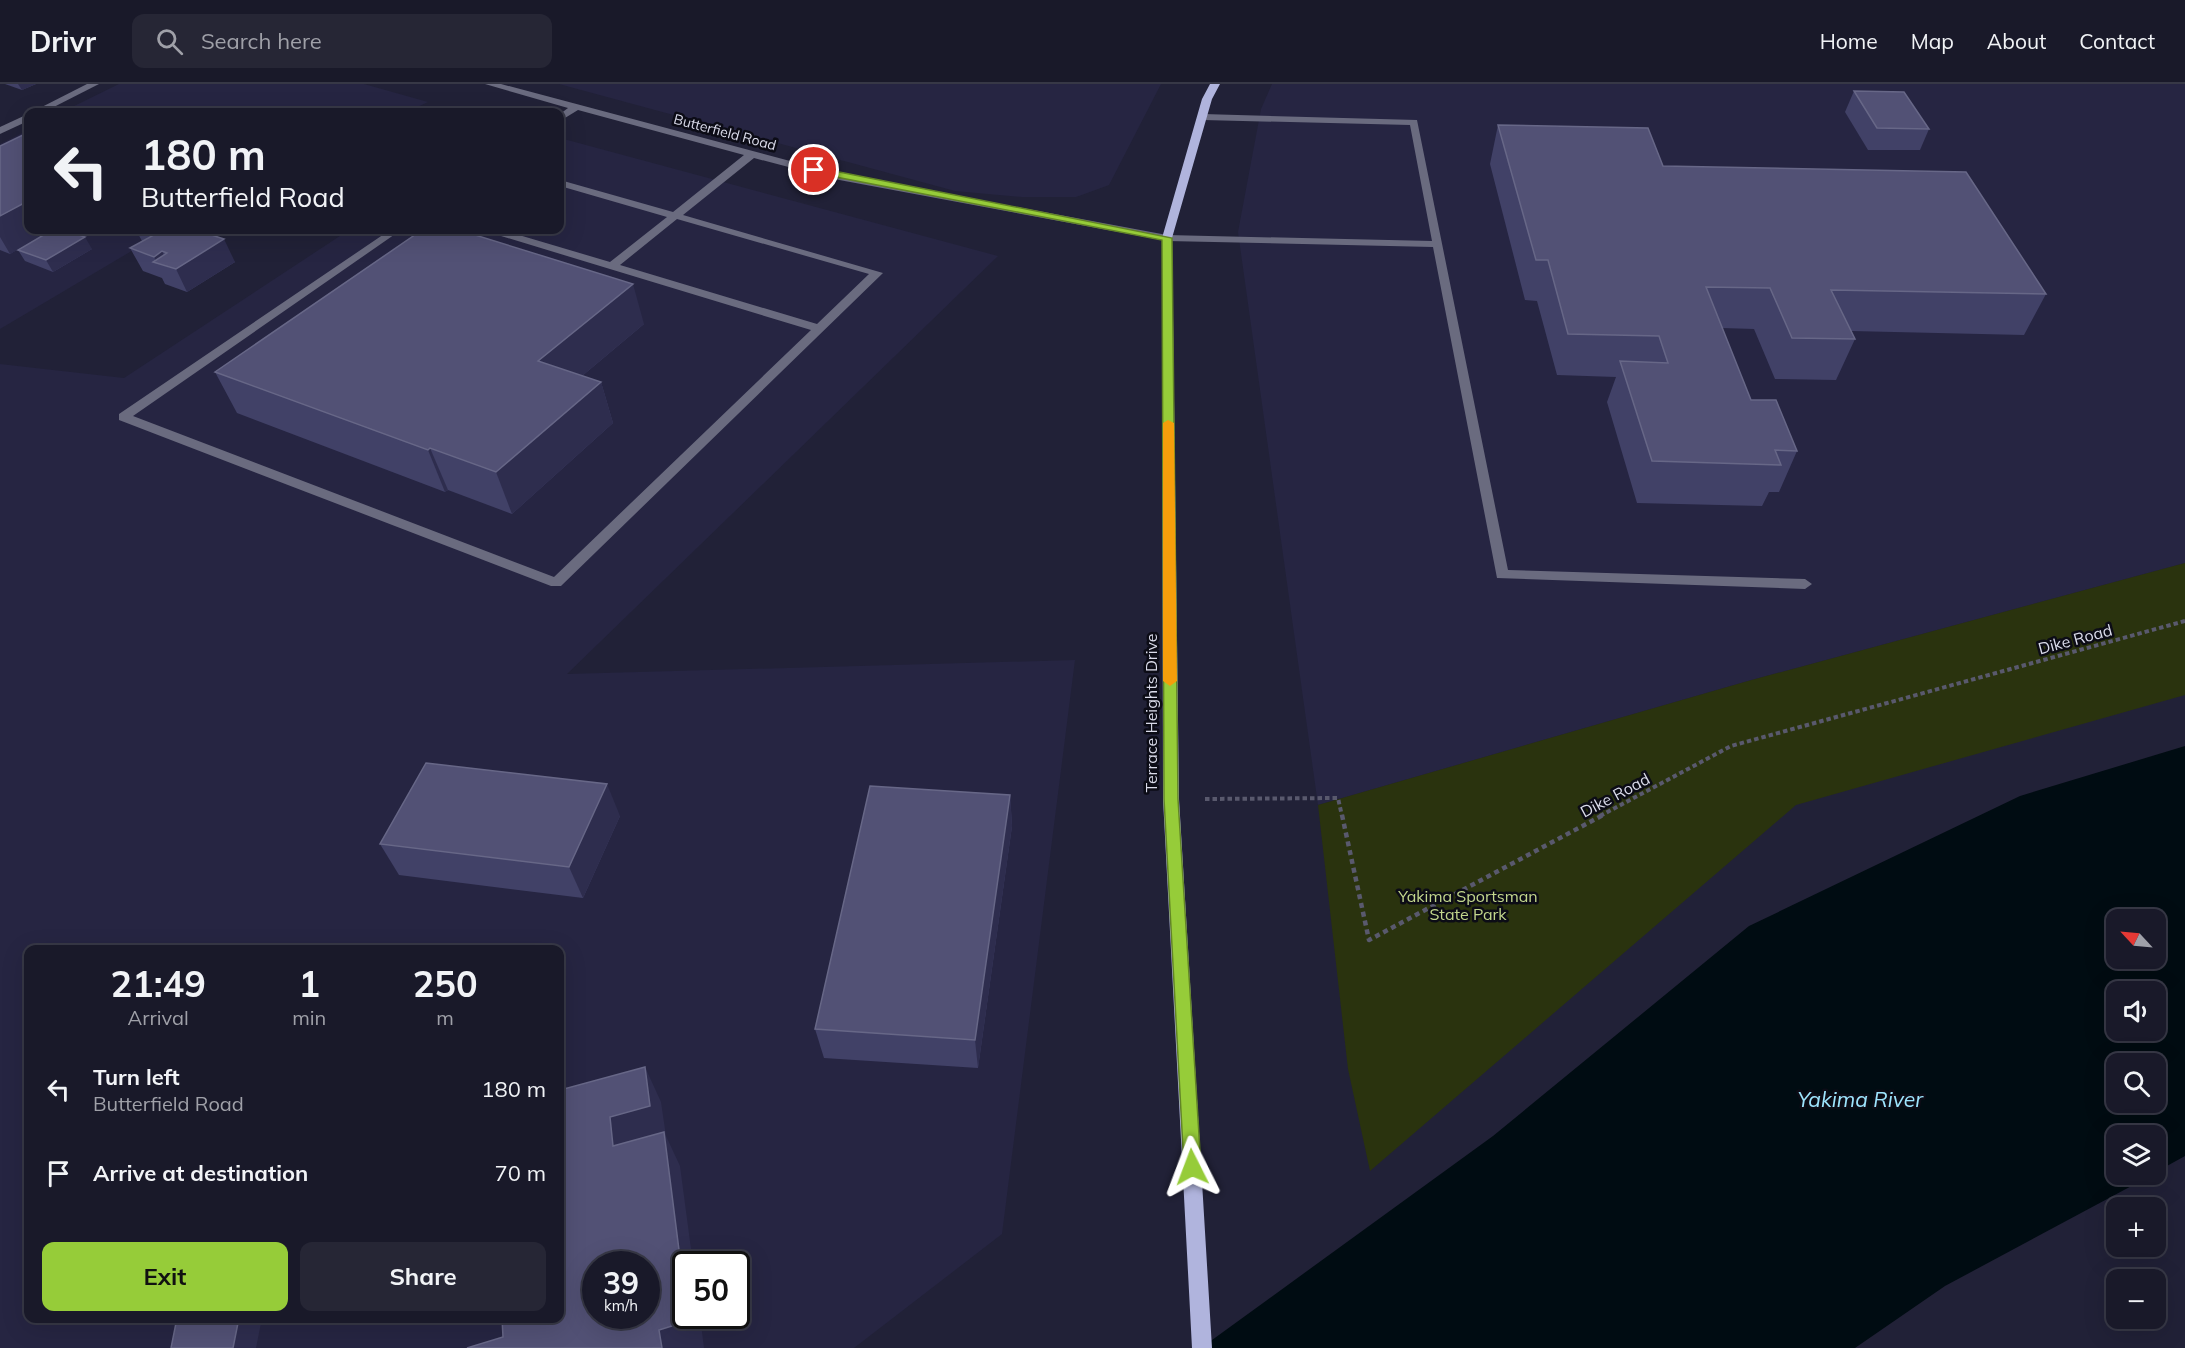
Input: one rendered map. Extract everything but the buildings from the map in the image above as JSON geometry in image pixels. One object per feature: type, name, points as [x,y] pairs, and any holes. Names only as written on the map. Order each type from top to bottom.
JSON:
[{"type":"main road","name":"Terrace Heights Drive","points":[[1202,1348],[1171,799],[1167,238],[1215,84]]},
{"type":"street","points":[[45,108],[94,84]]},
{"type":"street","name":"Butterfield Road","points":[[490,84],[834,176],[1167,238],[1437,244]]},
{"type":"street","points":[[564,115],[576,107]]},
{"type":"street","points":[[1203,117],[1413,122],[1502,575],[1805,584]]},
{"type":"street","points":[[0,131],[24,119]]},
{"type":"street","points":[[612,266],[753,154]]},
{"type":"street","points":[[390,234],[123,417],[556,583],[877,273],[564,184]]},
{"type":"street","points":[[505,234],[819,329]]},
{"type":"path","name":"Dike Road","points":[[1171,799],[1338,798],[1369,940],[1731,746],[2185,621]]},
{"type":"shaded area","points":[[119,84],[364,84],[428,102],[415,108],[70,108]]},
{"type":"shaded area","points":[[559,84],[1161,84],[1109,185],[1076,197],[1022,197],[955,191]]},
{"type":"shaded area","points":[[1272,84],[2185,84],[2185,563],[1748,681],[1318,805],[1238,232],[1261,109]]},
{"type":"shaded area","points":[[24,132],[24,234],[160,234],[0,329],[0,144]]},
{"type":"shaded area","points":[[564,139],[998,256],[567,674],[1075,660],[1002,1234],[854,1348],[0,1348],[0,364],[124,378],[343,234],[564,234]]},
{"type":"green space","name":"Yakima Sportsman State Park","points":[[2185,563],[2185,695],[1796,805],[1370,1171],[1348,1069],[1318,805],[1748,681]]},
{"type":"water","name":"Yakima River","points":[[2185,746],[2185,1156],[2166,1166],[2166,1125],[2106,1125],[2106,1185],[2133,1185],[2111,1197],[2106,1197],[2106,1200],[1945,1286],[1855,1348],[1201,1348],[1493,1136],[1749,926],[2020,796]]},
{"type":"slow traffic","points":[[1168,423],[1170,681]]},
{"type":"route","points":[[814,170],[834,176],[1167,238],[1171,799],[1192,1167]]}]
